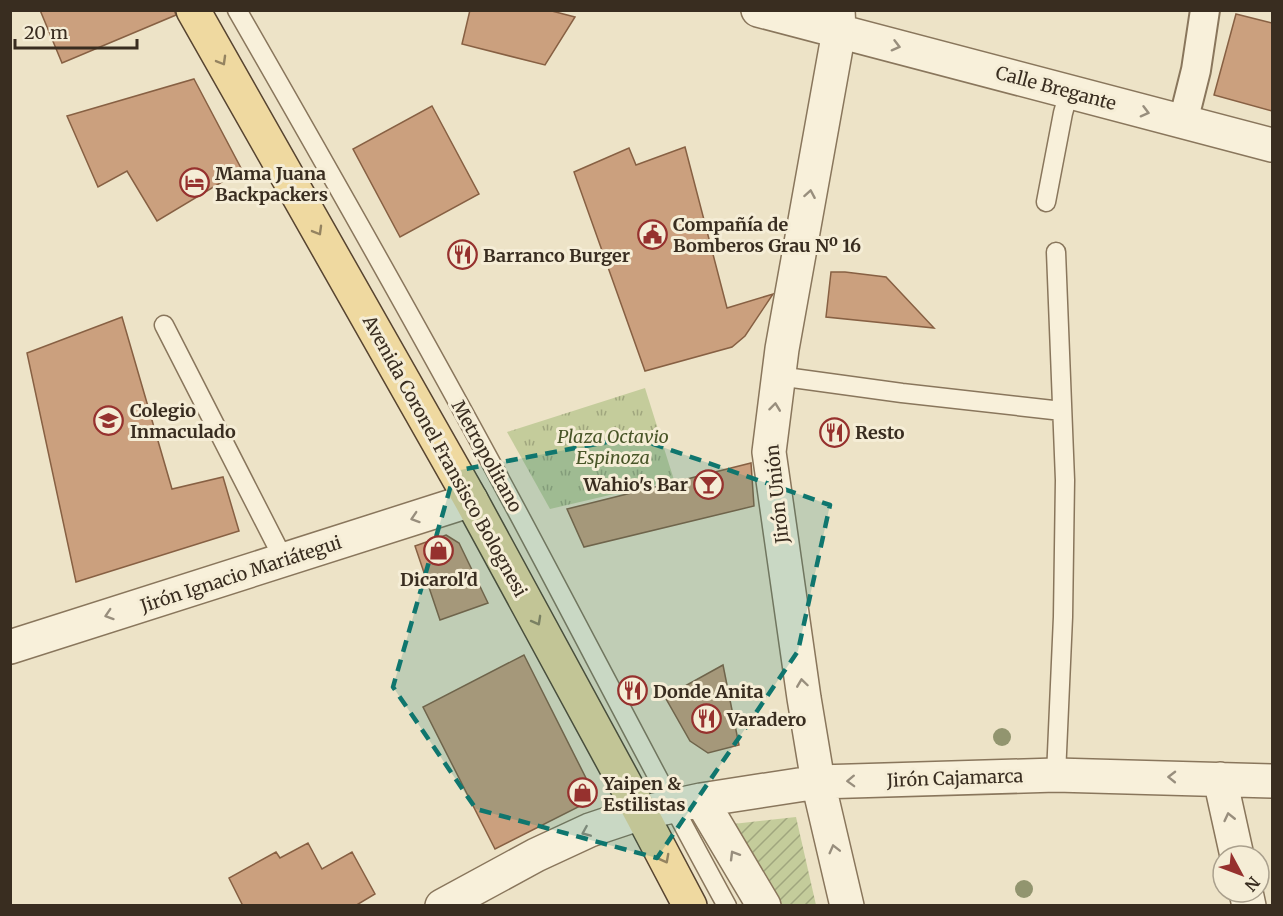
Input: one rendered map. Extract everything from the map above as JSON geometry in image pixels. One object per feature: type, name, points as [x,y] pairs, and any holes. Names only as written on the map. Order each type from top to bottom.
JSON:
[{"type":"main road","name":"Avenida Coronel Fransisco Bolognesi","points":[[193,10],[471,500],[690,906]]},
{"type":"street","name":"Calle Bregante","points":[[758,10],[839,21],[1069,92],[1272,145]]},
{"type":"street","points":[[1183,122],[1196,70],[1205,10]]},
{"type":"street","name":"Jirón Unión","points":[[839,21],[782,349],[769,452],[818,782],[847,906]]},
{"type":"street","name":"Jirón Ignacio Mariátegui","points":[[10,647],[471,500]]},
{"type":"street","name":"Jirón Cajamarca","points":[[442,906],[536,855],[590,830],[641,813],[687,803],[818,782],[1056,775],[1272,781]]},
{"type":"street","points":[[1220,778],[1234,844]]},
{"type":"street","points":[[687,803],[764,906]]},
{"type":"lane","name":"Metropolitano","points":[[237,10],[359,223],[504,486],[687,803],[727,906]]},
{"type":"lane","points":[[1046,202],[1069,92]]},
{"type":"lane","points":[[1056,252],[1065,480],[1063,617],[1056,775]]},
{"type":"lane","points":[[164,325],[284,560]]},
{"type":"lane","points":[[778,375],[902,393],[1062,411]]},
{"type":"highlighted area","points":[[633,437],[830,505],[798,651],[657,858],[476,809],[393,687],[455,471]]},
{"type":"green space","name":"Plaza Octavio Espinoza","points":[[645,388],[674,480],[550,509],[507,432]]},
{"type":"green space","points":[[796,817],[816,905],[781,905],[733,824]]},
{"type":"building","points":[[40,10],[174,10],[176,15],[62,63]]},
{"type":"building","points":[[470,10],[548,10],[575,17],[545,65],[462,44]]},
{"type":"building","points":[[1236,14],[1272,23],[1272,111],[1214,95]]},
{"type":"building","points":[[194,79],[242,170],[157,221],[127,171],[98,187],[67,116]]},
{"type":"building","points":[[432,106],[479,194],[400,237],[353,149]]},
{"type":"building","name":"Compañía de Bomberos Grau Nº 16","points":[[685,147],[727,308],[773,294],[745,336],[732,347],[645,371],[574,172],[629,148],[636,165]]},
{"type":"building","points":[[831,272],[886,277],[934,328],[826,317]]},
{"type":"building","points":[[122,317],[172,489],[223,477],[239,531],[76,582],[27,353]]},
{"type":"building","name":"Wahio's Bar","points":[[751,463],[754,506],[584,547],[567,509]]},
{"type":"building","points":[[446,535],[459,543],[488,603],[440,620],[415,546]]},
{"type":"building","points":[[524,655],[596,798],[495,849],[423,707]]},
{"type":"building","name":"Varadero","points":[[723,665],[739,745],[708,753],[690,741],[665,697]]},
{"type":"building","points":[[308,843],[322,869],[352,852],[375,894],[355,906],[243,906],[229,878],[276,852],[280,858]]},
{"type":"place","name":"Mama Juana Backpackers","points":[[194,183]]},
{"type":"place","name":"Compañía de Bomberos Grau Nº 16","points":[[652,234]]},
{"type":"place","name":"Barranco Burger","points":[[462,255]]},
{"type":"place","name":"Colegio Inmaculado","points":[[109,420]]},
{"type":"place","name":"Resto","points":[[834,432]]},
{"type":"place","name":"Wahio's Bar","points":[[709,484]]},
{"type":"place","name":"Dicarol'd","points":[[439,550]]},
{"type":"place","name":"Donde Anita","points":[[632,691]]},
{"type":"place","name":"Varadero","points":[[706,719]]},
{"type":"place","name":"Yaipen & Estilistas","points":[[582,793]]}]
